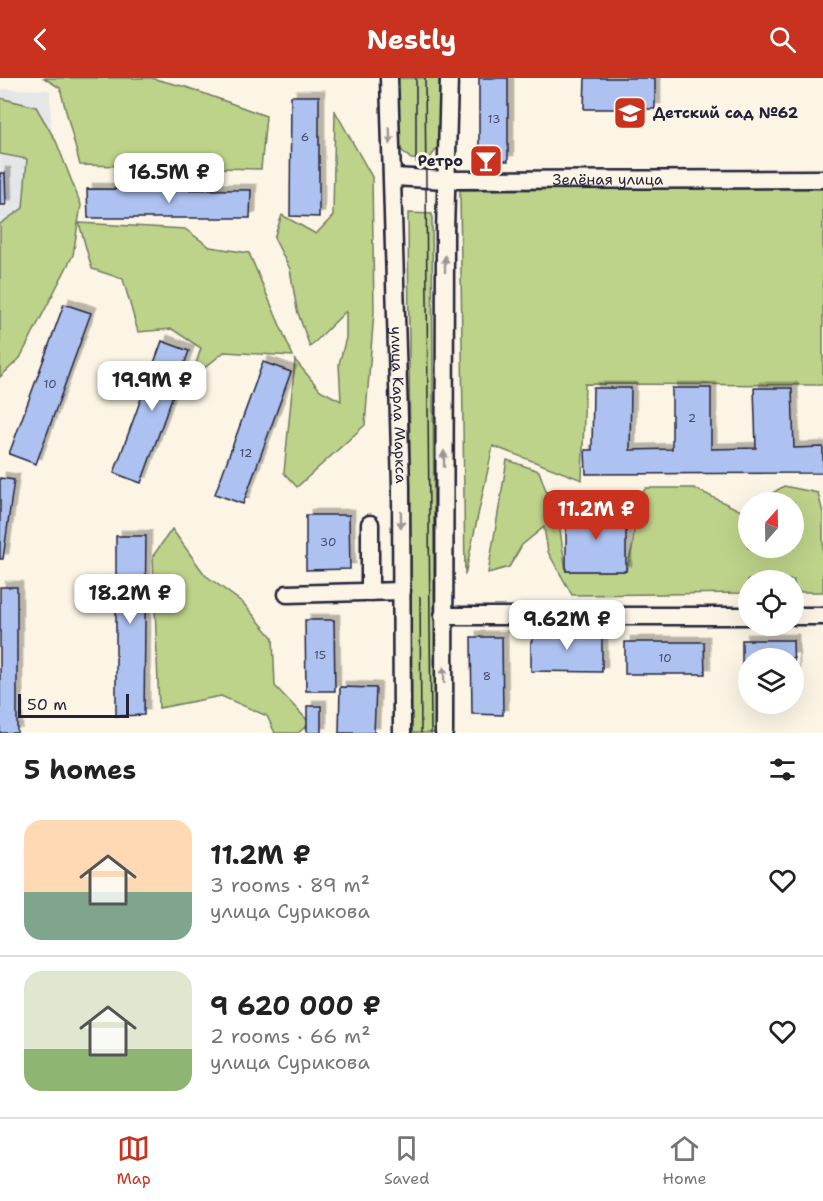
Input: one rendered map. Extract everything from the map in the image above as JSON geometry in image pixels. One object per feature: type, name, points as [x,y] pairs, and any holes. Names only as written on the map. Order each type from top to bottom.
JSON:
[{"type":"street","name":"улица Карла Маркса","points":[[389,78],[394,177],[402,591],[402,733]]},
{"type":"street","points":[[444,733],[446,180],[449,78]]},
{"type":"street","name":"Зелёная улица","points":[[394,177],[446,180],[823,179]]},
{"type":"street","points":[[370,524],[370,592]]},
{"type":"street","points":[[287,594],[402,591]]},
{"type":"street","points":[[443,616],[738,616]]},
{"type":"street","points":[[804,616],[823,616]]},
{"type":"shaded area","points":[[0,89],[50,90],[54,250],[0,250]]},
{"type":"green space","points":[[44,78],[151,78],[186,87],[266,116],[261,169],[80,165],[60,88]]},
{"type":"green space","points":[[398,78],[439,78],[439,146],[429,159],[411,159],[398,147]]},
{"type":"green space","points":[[0,98],[36,107],[56,141],[81,205],[73,255],[20,358],[0,377],[0,224],[23,208],[27,159],[0,154]]},
{"type":"green space","points":[[335,111],[372,177],[374,312],[365,425],[297,487],[284,473],[295,360],[320,390],[341,401],[339,364],[346,338],[346,311],[310,347],[297,310],[290,269],[274,238],[282,215],[316,234],[333,216]]},
{"type":"green space","points":[[823,187],[823,385],[585,384],[582,480],[493,446],[465,575],[460,190]]},
{"type":"green space","points":[[408,213],[432,214],[435,733],[412,733]]},
{"type":"green space","points":[[79,223],[185,229],[210,247],[249,253],[293,356],[224,352],[191,379],[201,348],[172,329],[138,332],[123,279],[92,269]]},
{"type":"green space","points":[[507,460],[539,471],[560,530],[566,571],[626,571],[633,545],[635,502],[646,488],[694,488],[738,510],[738,558],[804,558],[804,492],[774,492],[784,486],[818,493],[823,513],[823,592],[804,592],[804,570],[738,570],[738,593],[572,595],[548,552],[544,527],[522,545],[509,567],[488,573]]},
{"type":"green space","points":[[172,529],[205,575],[243,603],[273,638],[275,686],[310,723],[298,733],[275,733],[267,716],[221,696],[159,708],[153,556]]},
{"type":"building","points":[[479,78],[508,78],[508,161],[479,161]]},
{"type":"building","points":[[585,78],[655,78],[655,109],[584,109]]},
{"type":"building","points":[[291,96],[319,96],[319,217],[290,216]]},
{"type":"building","points":[[0,173],[5,173],[6,205],[0,205]]},
{"type":"building","points":[[87,189],[251,190],[250,218],[88,218]]},
{"type":"building","points":[[64,304],[91,313],[36,464],[9,454]]},
{"type":"building","points":[[162,341],[189,351],[141,483],[114,473]]},
{"type":"building","points":[[263,362],[291,372],[243,504],[215,494]]},
{"type":"building","points":[[593,388],[631,388],[630,450],[672,449],[672,388],[711,388],[711,449],[756,448],[754,388],[792,388],[794,448],[823,447],[823,473],[586,474],[585,450],[592,450]]},
{"type":"building","points":[[0,478],[14,480],[3,559],[0,559]]},
{"type":"building","points":[[566,511],[626,511],[626,571],[566,571]]},
{"type":"building","points":[[306,515],[349,515],[350,569],[306,570]]},
{"type":"building","points":[[116,536],[146,536],[144,715],[116,716]]},
{"type":"building","points":[[0,587],[17,587],[17,733],[0,733]]},
{"type":"building","points":[[305,620],[334,620],[335,691],[306,691]]},
{"type":"building","points":[[538,631],[602,631],[602,672],[531,671],[531,642]]},
{"type":"building","points":[[471,637],[502,637],[503,715],[472,714]]},
{"type":"building","points":[[742,640],[793,640],[793,648],[742,648]]},
{"type":"building","points":[[625,642],[704,642],[705,674],[625,674]]},
{"type":"building","points":[[340,687],[376,688],[374,733],[339,733]]},
{"type":"building","points":[[307,706],[321,706],[321,733],[307,733]]},
{"type":"tram line","points":[[416,78],[416,162]]},
{"type":"tram line","points":[[425,78],[431,733]]},
{"type":"tram line","points":[[420,597],[421,733]]},
{"type":"place","name":"Детский сад №62","points":[[630,113]]},
{"type":"place","name":"Ретро","points":[[486,161]]}]
